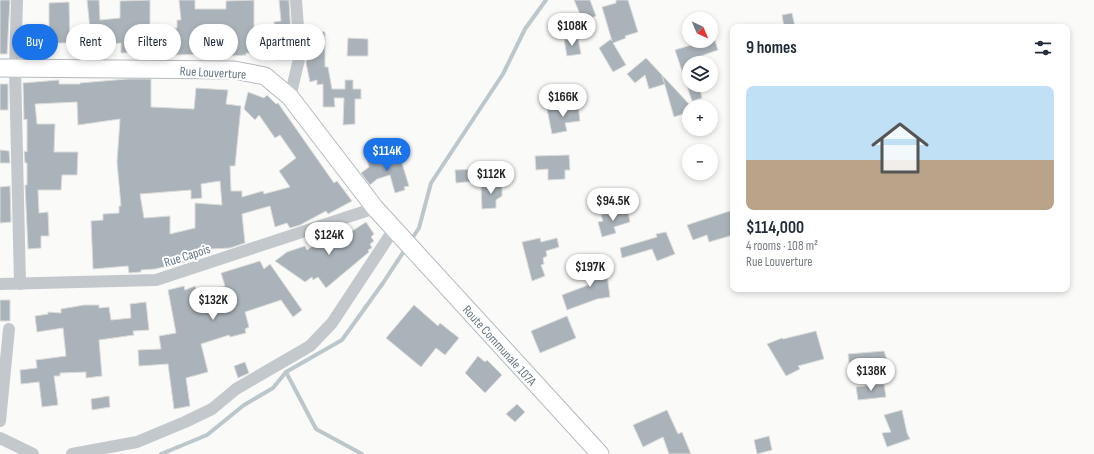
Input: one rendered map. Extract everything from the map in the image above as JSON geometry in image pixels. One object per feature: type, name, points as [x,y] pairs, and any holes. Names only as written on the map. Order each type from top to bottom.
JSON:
[{"type":"main road","name":"Rue Louverture","points":[[8,68],[234,70],[265,76],[290,97],[375,208],[397,232]]},
{"type":"main road","name":"Route Communale 107A","points":[[397,232],[600,454]]},
{"type":"street","points":[[17,0],[8,68],[20,284]]},
{"type":"street","points":[[290,97],[300,55],[296,0]]},
{"type":"street","name":"Rue Capois","points":[[0,284],[156,280],[375,208]]},
{"type":"street","points":[[72,454],[137,442],[185,422],[212,409],[236,389],[310,346],[332,323],[397,232]]},
{"type":"street","points":[[0,421],[9,329]]},
{"type":"street","points":[[0,438],[33,454]]},
{"type":"building","points":[[0,0],[10,0],[7,54],[0,54]]},
{"type":"building","points":[[87,0],[99,0],[100,20],[120,18],[120,1],[150,0],[150,24],[124,24],[124,53],[121,53],[121,43],[116,43],[116,24],[89,24]]},
{"type":"building","points":[[179,0],[195,0],[195,9],[226,9],[226,1],[254,0],[254,24],[246,24],[246,55],[238,56],[238,24],[189,24],[189,55],[181,55],[181,24],[177,24],[177,20],[181,20]]},
{"type":"building","points":[[279,0],[289,0],[290,24],[274,24],[274,22],[281,21]]},
{"type":"building","points":[[574,0],[590,0],[596,16],[583,21]]},
{"type":"building","points":[[616,0],[628,0],[638,32],[625,36],[626,38],[613,43],[626,65],[613,72],[599,48],[611,39],[612,41],[602,7],[616,3]]},
{"type":"building","points":[[69,2],[70,24],[66,24],[66,43],[58,43],[58,24],[49,24],[49,3]]},
{"type":"building","points":[[792,13],[794,24],[784,24],[782,15]]},
{"type":"building","points":[[348,38],[368,39],[368,56],[347,56]]},
{"type":"building","points":[[578,38],[581,54],[567,56],[564,40]]},
{"type":"building","points":[[682,48],[717,48],[718,50],[701,56],[682,56],[682,71],[675,50]]},
{"type":"building","points":[[646,58],[662,75],[665,84],[649,89],[645,75],[635,83],[627,74]]},
{"type":"building","points":[[306,60],[325,60],[325,67],[328,67],[332,89],[345,89],[345,80],[353,80],[353,89],[361,89],[361,99],[355,99],[355,124],[343,125],[344,98],[334,98],[335,107],[323,107],[323,84],[317,85],[317,80],[310,82]]},
{"type":"building","points":[[662,75],[685,100],[682,100],[682,114],[674,117]]},
{"type":"building","points":[[127,79],[151,79],[151,107],[194,109],[196,88],[228,90],[226,104],[241,106],[235,166],[230,166],[231,191],[242,191],[242,197],[263,191],[264,194],[290,187],[279,171],[296,158],[280,135],[275,138],[259,115],[255,120],[244,109],[248,92],[264,98],[267,95],[276,104],[278,103],[334,183],[337,181],[352,201],[328,214],[326,211],[300,225],[290,228],[287,223],[275,227],[270,206],[242,214],[245,243],[230,248],[211,249],[212,253],[189,259],[189,261],[155,269],[141,270],[141,272],[129,273],[128,266],[93,269],[91,221],[103,220],[103,214],[119,213],[119,206],[121,206],[117,162],[120,119],[78,125],[77,102],[35,104],[37,124],[55,124],[54,152],[78,152],[77,175],[62,175],[61,190],[38,190],[39,213],[48,212],[49,236],[41,236],[41,248],[28,249],[25,185],[27,185],[27,163],[25,163],[24,151],[27,152],[27,119],[24,120],[23,83],[59,80],[59,84]],"holes":[[[220,181],[222,205],[195,203],[195,228],[170,234],[170,216],[144,218],[140,194],[191,190],[191,199],[202,198],[201,184]]]},
{"type":"building","points":[[0,84],[8,84],[8,110],[0,110]]},
{"type":"building","points":[[689,92],[701,92],[702,98],[692,100]]},
{"type":"building","points":[[578,105],[580,121],[565,123],[567,131],[552,134],[547,109]]},
{"type":"building","points":[[0,150],[9,151],[10,163],[0,163]]},
{"type":"building","points":[[382,155],[383,160],[394,156],[396,160],[401,160],[409,186],[404,187],[405,190],[395,193],[390,175],[377,179],[370,185],[361,173],[369,167],[367,159]]},
{"type":"building","points":[[569,155],[570,170],[565,170],[565,179],[548,180],[548,169],[536,170],[535,156]]},
{"type":"building","points":[[476,169],[476,181],[456,183],[455,170]]},
{"type":"building","points":[[502,183],[502,196],[496,200],[496,208],[482,209],[481,185]]},
{"type":"building","points":[[10,186],[11,222],[0,223],[0,187]]},
{"type":"building","points":[[627,208],[630,222],[614,227],[616,233],[602,237],[598,222],[603,221],[601,215]]},
{"type":"building","points":[[730,211],[730,236],[709,242],[707,235],[693,240],[687,225]]},
{"type":"building","points":[[366,222],[374,234],[371,237],[374,241],[370,244],[372,248],[326,288],[318,277],[313,280],[312,277],[305,282],[275,261],[287,252],[305,246],[307,250],[322,239],[324,243],[343,231],[346,235]]},
{"type":"building","points":[[666,232],[675,254],[657,261],[652,249],[622,258],[620,248],[657,237],[656,234]]},
{"type":"building","points":[[540,238],[541,242],[557,238],[559,247],[546,251],[547,256],[543,258],[544,264],[541,265],[545,276],[532,281],[522,242]]},
{"type":"building","points":[[602,260],[604,267],[606,267],[610,297],[597,299],[567,310],[562,295],[591,284],[590,279],[594,279],[589,265]]},
{"type":"building","points":[[260,261],[264,269],[270,264],[302,310],[293,317],[281,300],[245,312],[249,327],[245,329],[246,333],[230,337],[229,335],[201,344],[208,372],[186,378],[190,406],[174,409],[168,364],[139,366],[138,350],[161,349],[159,336],[176,333],[168,290],[184,286],[185,290],[195,286],[198,295],[225,286],[221,273]]},
{"type":"building","points":[[0,300],[10,300],[10,321],[0,321]]},
{"type":"building","points":[[146,302],[149,330],[133,331],[134,335],[99,340],[102,376],[86,378],[86,372],[60,373],[60,376],[54,376],[58,405],[42,407],[39,382],[21,384],[20,370],[37,368],[36,360],[66,356],[63,328],[37,332],[35,316],[48,314],[48,312],[61,313],[61,309],[84,305],[99,305],[99,308],[109,307],[111,320],[131,318],[130,304]]},
{"type":"building","points":[[414,305],[438,326],[440,323],[459,338],[445,355],[436,348],[421,367],[386,338]]},
{"type":"building","points":[[567,316],[576,338],[540,353],[531,331]]},
{"type":"building","points":[[816,331],[824,359],[798,366],[800,369],[786,376],[767,344],[782,338]]},
{"type":"building","points":[[884,351],[888,363],[861,360],[862,366],[850,369],[848,354]]},
{"type":"building","points":[[478,356],[485,362],[487,360],[502,375],[485,393],[465,373]]},
{"type":"building","points":[[245,362],[249,373],[238,378],[234,366]]},
{"type":"building","points":[[884,384],[886,397],[858,400],[856,387]]},
{"type":"building","points":[[109,396],[110,407],[92,410],[91,399]]},
{"type":"building","points":[[517,404],[525,412],[515,422],[506,414]]},
{"type":"building","points":[[667,410],[678,434],[682,432],[691,454],[669,454],[663,437],[643,447],[633,425]]},
{"type":"building","points":[[902,410],[907,433],[910,439],[887,447],[882,433],[891,432],[884,415]]},
{"type":"building","points":[[769,436],[772,450],[757,454],[754,440]]},
{"type":"waterway","points":[[411,240],[419,228],[431,183],[503,74],[525,29],[546,0]]},
{"type":"waterway","points":[[362,454],[316,429],[286,372],[342,340],[406,248]]},
{"type":"waterway","points":[[161,454],[207,435],[244,405],[273,388],[286,372]]}]
